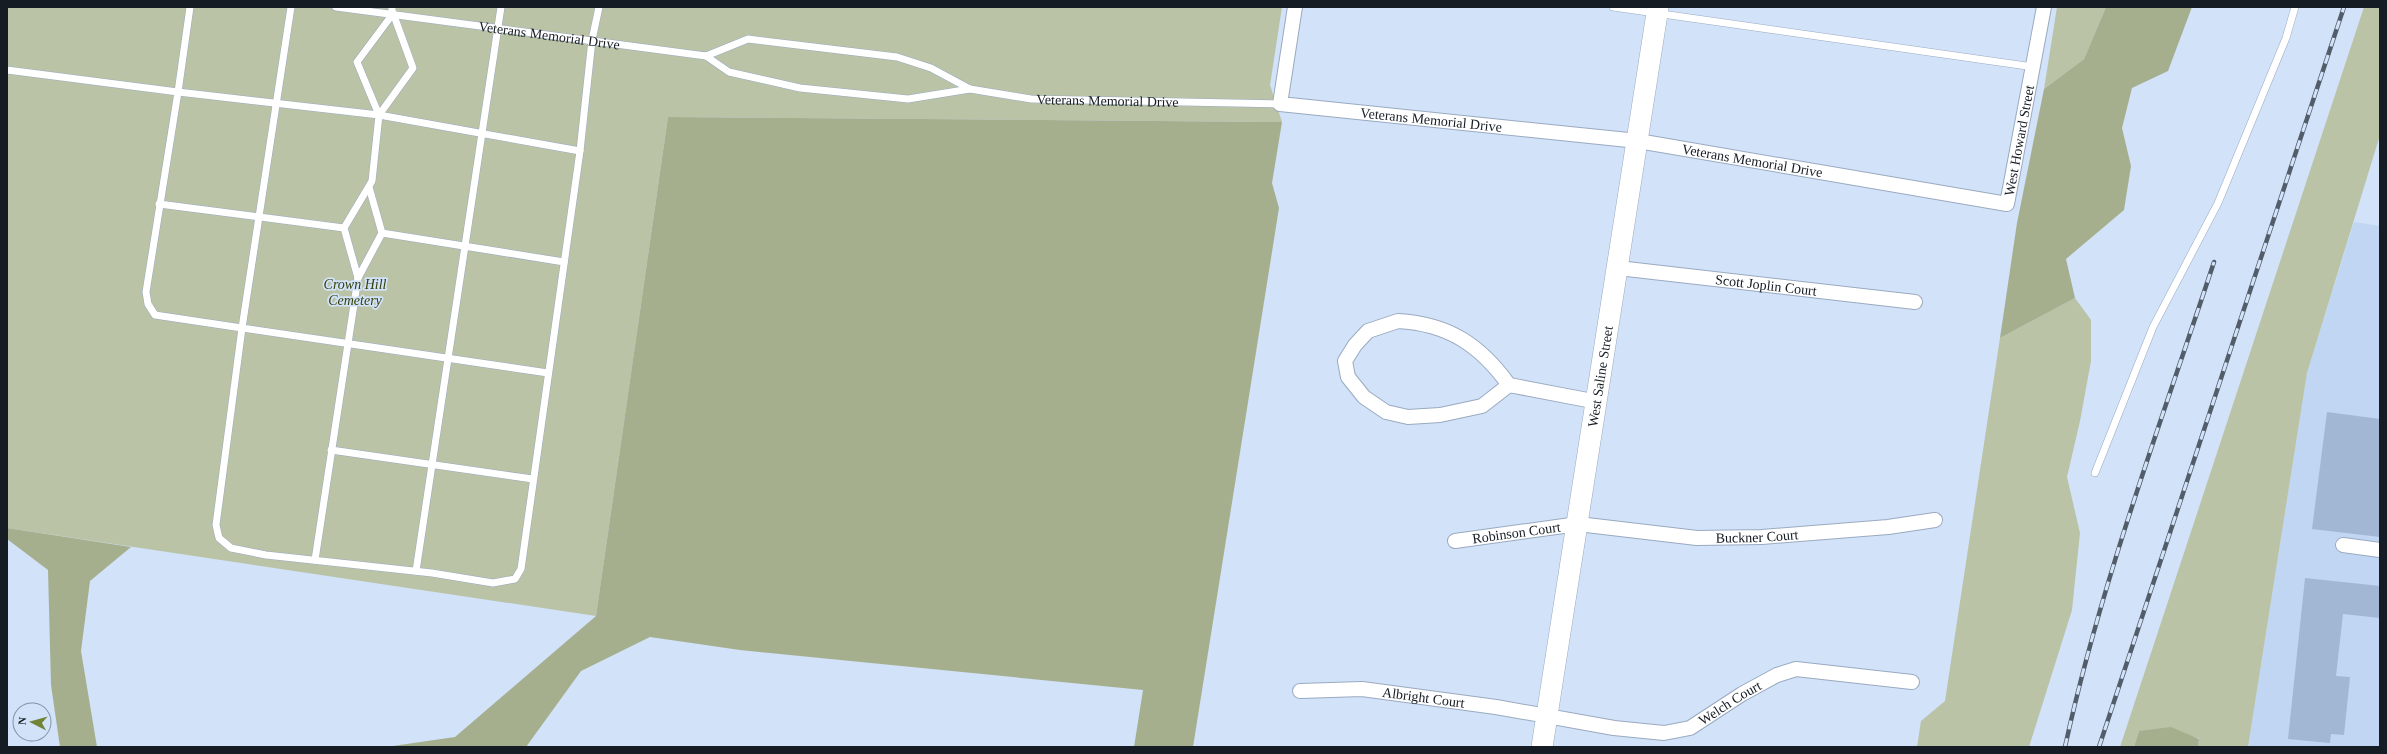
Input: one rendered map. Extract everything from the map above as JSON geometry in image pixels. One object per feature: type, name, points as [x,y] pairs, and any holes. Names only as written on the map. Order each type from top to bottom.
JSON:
[{"type":"street","points":[[1280,104],[1295,7]]},
{"type":"street","name":"West Howard Street","points":[[1888,184],[2007,204],[2034,67],[2044,7]]},
{"type":"street","name":"West Saline Street","points":[[1542,747],[1598,402],[1658,10]]},
{"type":"street","name":"Veterans Memorial Drive","points":[[1280,104],[1638,141],[1888,184]]},
{"type":"street","name":"Scott Joplin Court","points":[[1618,268],[1915,302]]},
{"type":"street","points":[[1509,385],[1482,406],[1440,415],[1408,417],[1386,412],[1364,397],[1348,377],[1345,361],[1355,345],[1368,332],[1398,321],[1418,322],[1442,329],[1465,340],[1493,363],[1509,385],[1598,402]]},
{"type":"street","name":"Buckner Court","points":[[1578,524],[1697,538],[1762,537],[1888,527],[1935,520]]},
{"type":"street","name":"Robinson Court","points":[[1455,541],[1578,524]]},
{"type":"street","points":[[2343,545],[2380,550]]},
{"type":"street","name":"Welch Court","points":[[1547,716],[1614,728],[1664,733],[1690,728],[1742,694],[1777,675],[1796,669],[1912,682]]},
{"type":"street","name":"Albright Court","points":[[1300,691],[1362,689],[1496,707],[1547,716]]},
{"type":"lane","points":[[190,7],[146,292],[148,304],[155,315],[548,372]]},
{"type":"lane","points":[[291,7],[242,328],[216,525],[219,538],[231,548],[266,555],[416,572],[493,583],[515,579],[521,568],[580,151],[592,40],[599,7]]},
{"type":"lane","name":"Veterans Memorial Drive","points":[[336,7],[706,56],[729,72],[800,88],[908,99],[970,89],[1031,99],[1280,104]]},
{"type":"lane","points":[[358,278],[344,228],[372,181],[379,115],[356,62],[392,15],[394,7]]},
{"type":"lane","points":[[416,572],[501,7]]},
{"type":"lane","points":[[1613,7],[1658,10],[2034,67]]},
{"type":"lane","points":[[2095,473],[2153,327],[2218,203],[2286,38],[2295,7]]},
{"type":"lane","points":[[379,115],[414,68],[392,15]]},
{"type":"lane","name":"Veterans Memorial Drive","points":[[706,56],[748,39],[897,57],[931,68],[970,89]]},
{"type":"lane","points":[[7,70],[178,92],[379,115],[580,151]]},
{"type":"lane","points":[[315,560],[358,278],[382,233],[369,187]]},
{"type":"lane","points":[[159,204],[344,228]]},
{"type":"lane","points":[[382,233],[564,262]]},
{"type":"lane","points":[[332,450],[533,479]]},
{"type":"shaded area","points":[[2354,222],[2380,226],[2380,747],[2248,747],[2307,373]]},
{"type":"green space","name":"Crown Hill Cemetery","points":[[7,7],[1282,7],[1270,85],[1282,122],[668,117],[596,616],[7,528]]},
{"type":"green space","points":[[2057,7],[2106,7],[2084,59],[2044,89]]},
{"type":"green space","points":[[2106,7],[2192,7],[2168,71],[2132,88],[2122,128],[2131,166],[2124,210],[2066,259],[2075,298],[2000,338],[2017,223],[2044,89],[2084,59]]},
{"type":"green space","points":[[2364,7],[2380,7],[2380,135],[2307,373],[2248,747],[2198,747],[2199,738],[2139,731],[2134,747],[2120,747]]},
{"type":"green space","points":[[668,117],[1282,122],[1272,183],[1279,208],[1193,747],[1134,747],[1143,690],[740,650],[650,637],[581,671],[526,747],[386,747],[455,737],[596,616]]},
{"type":"green space","points":[[2075,298],[2091,320],[2091,361],[2080,421],[2067,477],[2080,533],[2072,610],[2029,747],[1917,747],[1921,721],[1945,701],[2000,338]]},
{"type":"green space","points":[[7,528],[131,547],[90,581],[81,651],[97,747],[60,747],[51,685],[48,570],[7,539]]},
{"type":"green space","points":[[2171,727],[2199,739],[2198,747],[2134,747],[2139,731]]},
{"type":"building","points":[[2327,412],[2380,419],[2380,537],[2312,529]]},
{"type":"building","points":[[2305,578],[2380,586],[2380,618],[2343,614],[2336,676],[2350,677],[2344,735],[2331,734],[2330,743],[2288,739]]},
{"type":"railway","points":[[2099,747],[2344,7]]},
{"type":"railway","points":[[2065,747],[2096,624],[2114,563],[2214,262]]}]
